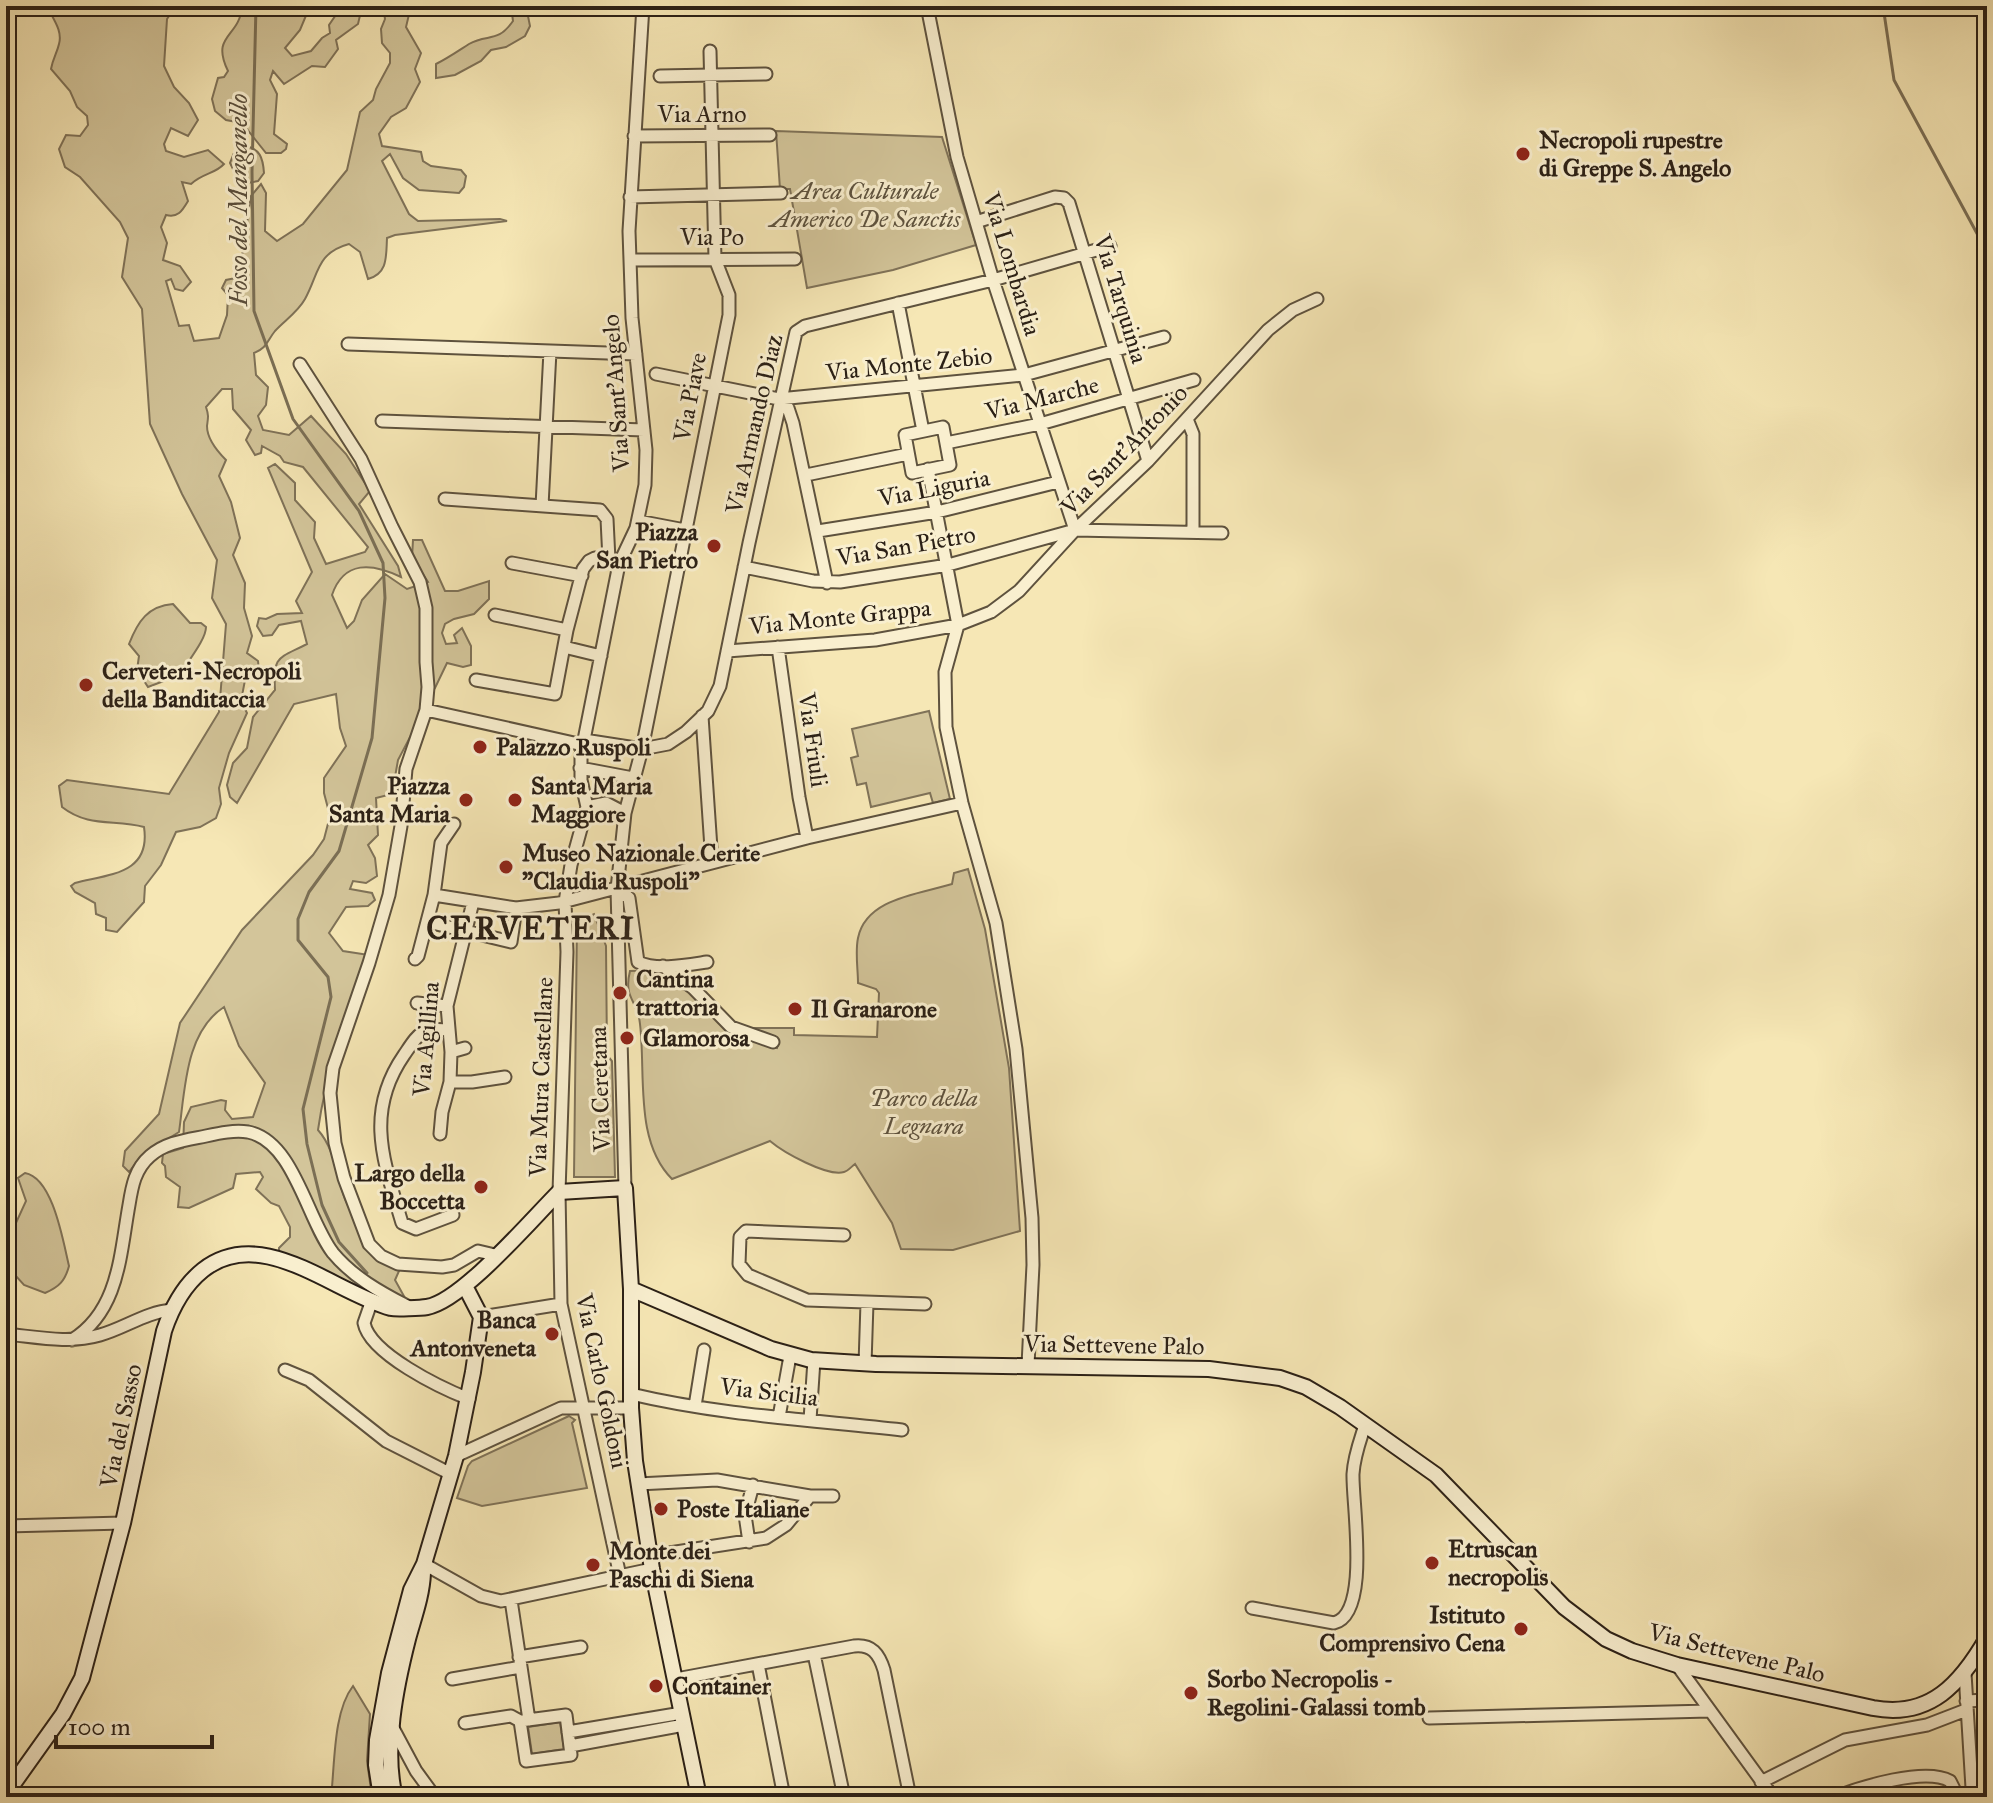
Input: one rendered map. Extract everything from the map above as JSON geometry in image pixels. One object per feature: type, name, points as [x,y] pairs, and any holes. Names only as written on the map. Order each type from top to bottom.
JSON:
[{"type":"street","name":"Via Sant'Angelo","points":[[587,807],[580,768],[601,656],[614,562],[638,521],[646,466],[630,260],[630,197],[643,6]]},
{"type":"street","name":"Via Lombardia","points":[[927,6],[948,121],[976,222],[1075,530]]},
{"type":"street","name":"Via Piave","points":[[642,749],[730,304],[715,259],[710,51]]},
{"type":"street","points":[[660,76],[766,74]]},
{"type":"street","name":"Via Arno","points":[[634,136],[770,135]]},
{"type":"street","points":[[630,197],[781,193]]},
{"type":"street","name":"Via Tarquinia","points":[[976,222],[1055,197],[1064,198],[1070,205],[1148,461]]},
{"type":"street","name":"Via Armando Diaz","points":[[642,749],[660,747],[674,741],[702,716],[720,686],[779,399],[793,339],[798,330],[993,280],[1110,246]]},
{"type":"street","name":"Via Po","points":[[630,260],[795,259]]},
{"type":"street","name":"Via Sant'Antonio","points":[[958,625],[985,615],[1006,602],[1075,530],[1148,461],[1274,325],[1293,310],[1317,299]]},
{"type":"street","points":[[898,303],[923,431]]},
{"type":"street","name":"Via Monte Zebio","points":[[656,374],[779,399],[1024,375],[1164,337]]},
{"type":"street","points":[[348,344],[636,354]]},
{"type":"street","points":[[542,506],[550,351]]},
{"type":"street","points":[[300,364],[357,451],[423,587],[426,608],[426,710],[406,769],[401,826],[389,895],[333,1068],[330,1093],[332,1126],[344,1178],[369,1244],[378,1254],[398,1264],[442,1267],[454,1265],[476,1251],[495,1255]]},
{"type":"street","name":"Via Marche","points":[[946,443],[1040,424],[1194,380]]},
{"type":"street","points":[[779,399],[791,415],[827,583]]},
{"type":"street","points":[[1187,419],[1193,434],[1193,532]]},
{"type":"street","points":[[382,421],[644,430]]},
{"type":"street","points":[[943,427],[946,443],[950,465],[912,473],[905,435],[943,427]]},
{"type":"street","points":[[806,475],[908,454]]},
{"type":"street","points":[[928,469],[958,625],[947,663],[944,690],[946,727],[962,803],[996,923],[1016,1049],[1033,1226],[1028,1365]]},
{"type":"street","name":"Via Liguria","points":[[818,531],[937,512],[1058,482]]},
{"type":"street","points":[[445,499],[597,509],[607,519],[614,562],[591,559],[585,566],[567,630],[555,694],[476,680]]},
{"type":"street","points":[[638,521],[685,530]]},
{"type":"street","points":[[1075,530],[1222,533]]},
{"type":"street","name":"Via San Pietro","points":[[744,567],[827,583],[948,565],[1075,530]]},
{"type":"street","points":[[512,563],[582,576]]},
{"type":"street","points":[[495,615],[567,630]]},
{"type":"street","name":"Via Monte Grappa","points":[[727,651],[862,642],[958,625]]},
{"type":"street","points":[[564,647],[601,656]]},
{"type":"street","name":"Via Friuli","points":[[778,647],[807,838]]},
{"type":"street","points":[[426,710],[584,742],[642,749],[633,778],[580,768]]},
{"type":"street","points":[[702,716],[712,863]]},
{"type":"street","name":"Via Ceretana","points":[[631,1289],[625,1188],[617,889],[625,813],[633,778]]},
{"type":"street","points":[[587,807],[606,803],[625,813]]},
{"type":"street","points":[[434,895],[516,908],[543,906],[807,838],[962,803]]},
{"type":"street","name":"Via Mura Castellane","points":[[587,807],[565,902],[567,952],[559,1192],[625,1188]]},
{"type":"street","points":[[415,959],[428,922],[441,843],[454,824]]},
{"type":"street","points":[[617,889],[629,898],[638,962],[644,965],[707,962]]},
{"type":"street","name":"Via Agillina","points":[[440,1134],[450,1082],[449,976],[467,932],[473,902]]},
{"type":"street","points":[[428,922],[505,940],[516,908]]},
{"type":"street","points":[[663,965],[693,988],[731,1027],[773,1042]]},
{"type":"street","points":[[417,1003],[447,1006]]},
{"type":"street","points":[[448,1030],[432,1028],[422,1031],[400,1060],[389,1083],[380,1117],[381,1144],[402,1223],[416,1229],[453,1215]]},
{"type":"street","points":[[451,1052],[465,1048]]},
{"type":"street","points":[[450,1082],[480,1082],[505,1077]]},
{"type":"street","points":[[72,1340],[97,1318],[113,1289],[131,1189],[141,1165],[166,1145],[230,1132],[256,1134],[275,1147],[284,1158],[314,1223],[333,1252],[363,1281],[407,1306]]},
{"type":"street","name":"Via del Sasso","points":[[6,1794],[80,1684],[123,1523],[162,1341],[172,1310],[186,1287],[203,1270],[225,1258],[245,1254],[267,1256],[295,1266],[393,1308],[436,1305],[465,1286],[559,1192]]},
{"type":"street","name":"Via Carlo Goldoni","points":[[559,1192],[561,1304],[620,1576]]},
{"type":"street","points":[[844,1235],[746,1231],[739,1239],[739,1264],[748,1275],[796,1298],[816,1302],[925,1304]]},
{"type":"street","points":[[395,1797],[389,1765],[405,1650],[421,1592],[424,1564],[456,1456],[469,1399],[481,1317],[465,1286]]},
{"type":"street","points":[[631,1289],[631,1401],[638,1484],[699,1797]]},
{"type":"street","name":"Via Settevene Palo","points":[[631,1289],[790,1356],[814,1360],[865,1364],[1209,1369],[1264,1374],[1311,1390],[1436,1475],[1587,1627],[1624,1648],[1677,1665],[1895,1711],[1928,1703],[1946,1691],[1965,1673],[1987,1638]]},
{"type":"street","points":[[372,1300],[364,1323],[372,1338],[421,1378],[469,1399]]},
{"type":"street","points":[[865,1364],[867,1303]]},
{"type":"street","points":[[481,1317],[561,1304]]},
{"type":"street","points":[[6,1334],[72,1340],[100,1335],[172,1310]]},
{"type":"street","points":[[695,1406],[704,1350]]},
{"type":"street","points":[[779,1417],[790,1356]]},
{"type":"street","points":[[810,1420],[814,1360]]},
{"type":"street","points":[[285,1370],[309,1380],[386,1441],[451,1474]]},
{"type":"street","name":"Via Sicilia","points":[[456,1456],[553,1410],[631,1401],[902,1430]]},
{"type":"street","points":[[1252,1608],[1334,1623],[1348,1614],[1356,1561],[1354,1463],[1365,1425]]},
{"type":"street","points":[[638,1484],[711,1480],[810,1496],[833,1496]]},
{"type":"street","points":[[749,1542],[745,1515],[753,1485]]},
{"type":"street","points":[[424,1564],[486,1598],[511,1600],[620,1576],[651,1563],[714,1545],[749,1542],[770,1536],[783,1529],[810,1496]]},
{"type":"street","points":[[6,1526],[123,1523]]},
{"type":"street","points":[[381,1797],[376,1765],[379,1720],[401,1624],[412,1586],[424,1564]]},
{"type":"street","points":[[465,1723],[511,1716],[525,1721],[566,1715],[571,1755],[526,1761],[525,1721],[520,1662],[511,1600]]},
{"type":"street","points":[[676,1679],[862,1645],[873,1649],[884,1670],[910,1797]]},
{"type":"street","points":[[452,1679],[581,1647]]},
{"type":"street","points":[[814,1654],[844,1797]]},
{"type":"street","points":[[758,1664],[784,1797]]},
{"type":"street","points":[[1677,1665],[1773,1797]]},
{"type":"street","points":[[1965,1673],[1972,1788],[1976,1797]]},
{"type":"street","points":[[1761,1782],[1845,1740],[1927,1725],[1966,1705],[1987,1700]]},
{"type":"street","points":[[1429,1718],[1709,1711]]},
{"type":"street","points":[[568,1732],[683,1719]]},
{"type":"street","points":[[570,1746],[683,1719]]},
{"type":"street","points":[[393,1728],[416,1771],[435,1797]]},
{"type":"street","points":[[1835,1797],[1885,1782],[1936,1777],[1950,1781],[1958,1797]]},
{"type":"green space","points":[[47,6],[176,6],[167,19],[164,66],[174,87],[189,103],[198,120],[188,136],[171,128],[164,144],[166,151],[184,157],[208,150],[224,164],[191,184],[182,182],[188,201],[179,213],[166,215],[161,227],[167,243],[163,260],[180,266],[191,282],[183,291],[175,289],[171,279],[166,281],[179,326],[189,325],[194,341],[219,338],[227,315],[228,295],[222,288],[226,280],[236,278],[251,196],[261,184],[266,193],[265,231],[277,241],[303,224],[347,170],[360,112],[373,100],[390,63],[390,53],[382,43],[383,6],[411,6],[406,27],[421,53],[415,69],[420,82],[406,108],[391,117],[379,134],[382,146],[421,152],[423,161],[431,166],[461,170],[466,176],[459,193],[419,190],[403,178],[390,154],[382,161],[409,214],[418,221],[507,221],[387,238],[383,268],[368,279],[360,252],[349,244],[338,248],[324,259],[299,308],[254,353],[256,375],[268,387],[266,405],[258,416],[263,430],[289,435],[311,416],[346,454],[370,491],[359,504],[398,566],[401,577],[370,567],[351,570],[344,575],[332,595],[347,628],[354,621],[362,600],[385,574],[407,589],[428,582],[412,558],[413,540],[422,540],[445,591],[458,591],[489,581],[489,599],[474,614],[445,624],[442,633],[446,644],[457,643],[454,635],[462,628],[471,646],[471,665],[463,667],[447,663],[421,707],[418,722],[398,760],[392,794],[376,798],[378,835],[368,845],[375,858],[377,876],[366,883],[353,881],[350,889],[372,893],[375,900],[368,906],[346,907],[329,933],[343,951],[369,955],[332,1062],[318,1130],[328,1146],[345,1199],[361,1230],[380,1259],[399,1263],[395,1280],[405,1298],[392,1300],[279,1253],[279,1248],[290,1237],[290,1227],[279,1206],[256,1189],[263,1177],[260,1172],[236,1174],[233,1188],[189,1208],[178,1207],[180,1187],[166,1177],[163,1154],[183,1148],[184,1122],[191,1107],[221,1100],[226,1101],[225,1110],[232,1119],[253,1117],[265,1083],[239,1046],[224,1007],[201,1031],[194,1047],[179,1132],[142,1155],[129,1172],[123,1166],[125,1151],[159,1114],[180,1023],[242,930],[313,855],[324,839],[330,816],[324,778],[346,746],[340,728],[336,694],[294,704],[237,803],[230,797],[227,785],[233,763],[247,748],[253,717],[275,690],[275,670],[279,660],[307,644],[301,621],[279,625],[272,635],[263,636],[257,626],[259,618],[302,613],[296,601],[312,572],[268,468],[275,464],[295,483],[295,500],[315,522],[314,538],[326,564],[365,552],[368,547],[303,467],[284,462],[280,456],[262,446],[261,453],[255,455],[246,440],[251,430],[233,409],[232,389],[222,389],[206,407],[207,431],[226,460],[219,476],[231,502],[240,538],[233,555],[245,583],[244,608],[252,636],[247,653],[258,661],[259,671],[245,680],[241,701],[247,713],[229,753],[219,788],[221,804],[216,818],[200,827],[176,832],[161,865],[145,886],[144,902],[117,932],[106,930],[106,918],[96,914],[95,903],[75,892],[71,886],[114,874],[134,863],[141,854],[144,827],[72,814],[62,807],[59,786],[67,780],[169,794],[219,712],[226,624],[212,598],[217,560],[150,424],[142,309],[122,277],[128,238],[120,222],[80,177],[65,167],[59,149],[66,135],[80,136],[88,125],[87,116],[77,107],[70,91],[51,69],[60,39]]},
{"type":"green space","points":[[242,6],[310,6],[300,30],[285,48],[292,56],[311,51],[330,33],[329,25],[342,6],[362,7],[358,24],[336,40],[338,49],[325,67],[312,66],[284,84],[273,71],[270,80],[277,94],[274,134],[287,144],[281,153],[266,153],[242,123],[226,120],[215,111],[212,99],[218,78],[224,77],[228,71],[222,50]]},
{"type":"green space","points":[[511,6],[526,6],[530,26],[525,36],[506,47],[491,50],[481,61],[455,75],[436,78],[436,64],[469,44],[502,33],[513,21]]},
{"type":"green space","name":"Area Culturale Americo De Sanctis","points":[[776,131],[942,137],[976,245],[893,270],[807,288],[790,189],[780,189]]},
{"type":"green space","points":[[244,146],[257,151],[261,158],[264,173],[258,181],[248,183],[230,163],[234,153]]},
{"type":"green space","points":[[173,604],[190,623],[201,623],[206,627],[205,632],[180,675],[148,687],[137,670],[139,656],[129,644],[136,628],[150,611]]},
{"type":"green space","points":[[929,711],[950,799],[933,803],[930,793],[871,807],[866,783],[857,785],[851,758],[858,756],[852,729]]},
{"type":"green space","name":"Parco della Legnara","points":[[968,869],[985,929],[1009,1068],[1020,1231],[953,1250],[901,1249],[892,1223],[855,1164],[844,1172],[827,1171],[795,1157],[770,1141],[672,1179],[660,1163],[647,1126],[640,1024],[628,988],[630,971],[660,970],[697,996],[729,1033],[777,1048],[778,1040],[745,1028],[794,1028],[794,1035],[877,1037],[879,993],[858,983],[857,943],[863,925],[883,906],[952,884],[954,873]]},
{"type":"green space","points":[[594,914],[606,946],[607,1055],[612,1061],[615,1177],[574,1177],[577,922]]},
{"type":"green space","points":[[25,1173],[35,1177],[50,1198],[69,1266],[61,1283],[45,1293],[24,1285],[6,1265],[10,1236],[26,1201],[18,1178]]},
{"type":"green space","points":[[569,1416],[575,1420],[572,1423],[587,1488],[482,1506],[457,1498],[472,1461]]},
{"type":"green space","points":[[353,1686],[370,1714],[367,1761],[372,1797],[331,1797],[338,1724],[346,1697]]},
{"type":"green space","points":[[560,1722],[564,1749],[532,1754],[528,1727]]},
{"type":"waterway","name":"Fosso del Manganello","points":[[256,6],[252,172],[254,311],[293,419],[359,511],[383,563],[385,598],[372,738],[339,851],[309,892],[298,919],[298,940],[328,977],[331,997],[303,1109],[307,1144],[322,1205],[339,1242],[367,1273]]},
{"type":"waterway","points":[[1883,6],[1894,80],[1987,252]]},
{"type":"place","name":"Necropoli rupestre di Greppe S. Angelo","points":[[1523,154]]},
{"type":"place","name":"Piazza San Pietro","points":[[714,546]]},
{"type":"place","name":"Cerveteri-Necropoli della Banditaccia","points":[[86,685]]},
{"type":"place","name":"Palazzo Ruspoli","points":[[480,747]]},
{"type":"place","name":"Piazza Santa Maria","points":[[466,800]]},
{"type":"place","name":"Santa Maria Maggiore","points":[[515,800]]},
{"type":"place","name":"Museo Nazionale Cerite \"Claudia Ruspoli\"","points":[[506,867]]},
{"type":"place","name":"Cantina trattoria","points":[[620,993]]},
{"type":"place","name":"Il Granarone","points":[[795,1009]]},
{"type":"place","name":"Glamorosa","points":[[627,1038]]},
{"type":"place","name":"Largo della Boccetta","points":[[481,1187]]},
{"type":"place","name":"Banca Antonveneta","points":[[552,1334]]},
{"type":"place","name":"Poste Italiane","points":[[661,1509]]},
{"type":"place","name":"Etruscan necropolis","points":[[1432,1563]]},
{"type":"place","name":"Monte dei Paschi di Siena","points":[[593,1565]]},
{"type":"place","name":"Istituto Comprensivo Cena","points":[[1521,1629]]},
{"type":"place","name":"Container","points":[[656,1686]]},
{"type":"place","name":"Sorbo Necropolis - Regolini-Galassi tomb","points":[[1191,1693]]},
{"type":"district","name":"CERVETERI","points":[[531,928]]}]
